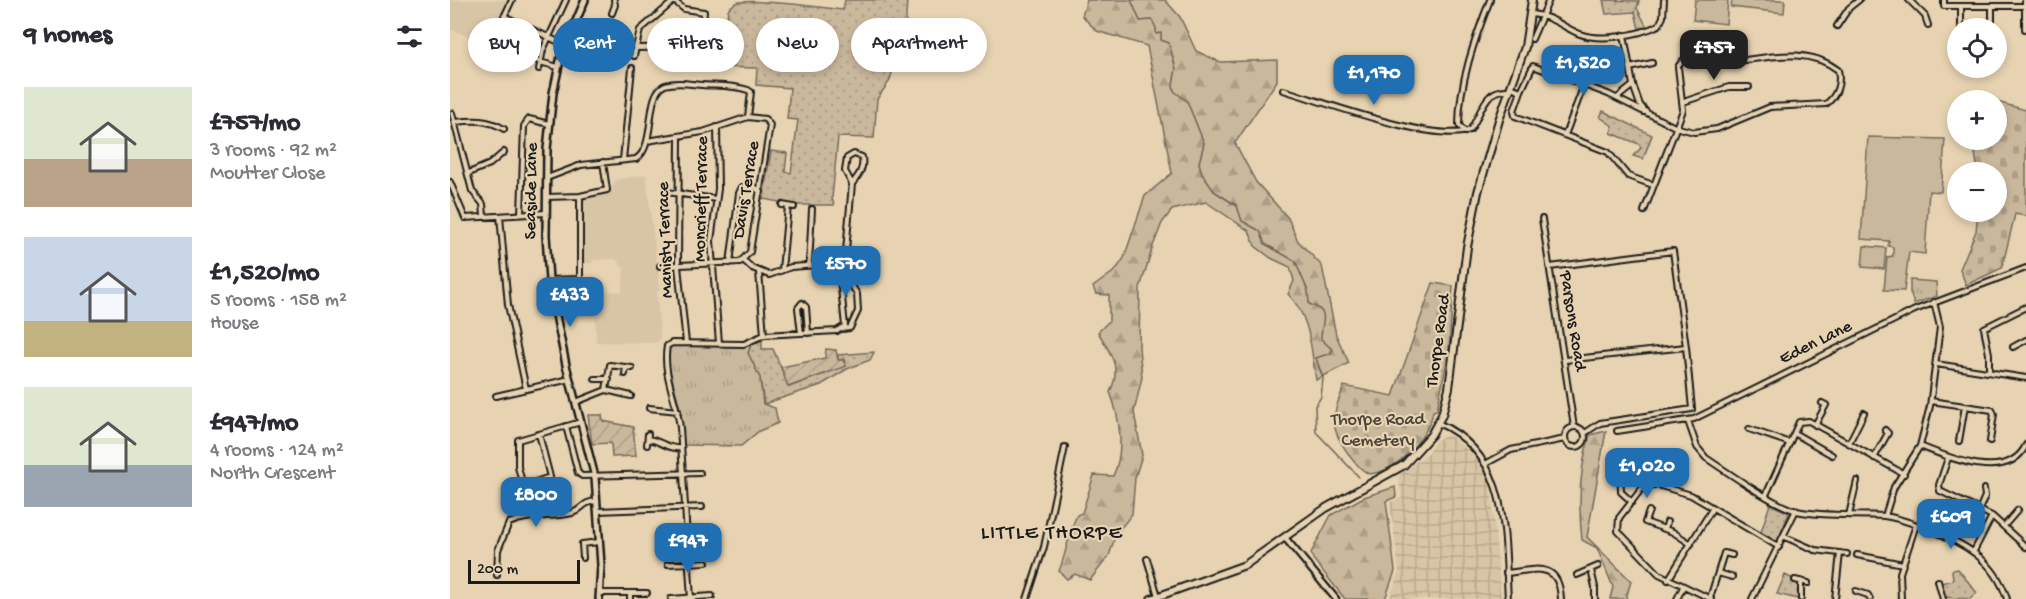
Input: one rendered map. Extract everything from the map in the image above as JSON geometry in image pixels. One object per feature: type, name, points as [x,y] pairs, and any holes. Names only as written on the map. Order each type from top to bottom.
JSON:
[{"type":"main road","name":"Seaside Lane","points":[[577,18],[585,0]]},
{"type":"main road","name":"Thorpe Road","points":[[1154,598],[1229,573],[1286,538],[1326,508],[1404,465],[1424,445],[1438,423],[1449,387],[1467,246],[1478,192],[1525,47],[1532,0]]},
{"type":"main road","name":"Seaside Lane","points":[[557,72],[549,124],[546,178],[549,280],[570,379],[595,477],[600,542],[599,596]]},
{"type":"street","points":[[512,0],[504,16],[553,39]]},
{"type":"street","points":[[541,59],[566,0]]},
{"type":"street","points":[[612,13],[614,0]]},
{"type":"street","points":[[1465,132],[1459,125],[1464,90],[1477,33],[1490,0]]},
{"type":"street","points":[[1532,39],[1549,0]]},
{"type":"street","points":[[1531,14],[1543,15],[1592,37],[1624,34],[1659,25],[1663,17],[1664,0]]},
{"type":"street","points":[[1837,26],[1849,8],[1859,0]]},
{"type":"street","points":[[1909,0],[1925,16],[1928,26]]},
{"type":"street","points":[[1944,0],[1944,6],[2026,6]]},
{"type":"street","points":[[2025,0],[2025,29]]},
{"type":"street","points":[[675,1],[684,9],[704,12],[700,47],[635,48],[640,30],[675,1]]},
{"type":"street","points":[[1960,18],[1961,6]]},
{"type":"street","points":[[1992,6],[1992,18]]},
{"type":"street","points":[[1624,34],[1635,96],[1647,113]]},
{"type":"street","points":[[1644,211],[1675,127],[1683,102],[1678,67],[1682,61],[1730,62],[1772,54],[1815,58],[1838,70],[1838,85],[1833,99],[1826,104],[1770,107],[1717,129],[1694,132],[1675,127],[1617,98],[1533,66],[1521,90],[1514,111],[1515,116],[1608,152],[1628,176],[1653,185]]},
{"type":"street","points":[[1630,68],[1652,63]]},
{"type":"street","points":[[623,160],[632,72]]},
{"type":"street","points":[[546,178],[567,168],[641,156],[647,141],[656,94],[667,84],[680,83],[751,92],[748,117],[717,127],[647,141]]},
{"type":"street","points":[[1564,135],[1584,85]]},
{"type":"street","points":[[1617,98],[1633,85]]},
{"type":"street","points":[[1683,102],[1729,87],[1749,87]]},
{"type":"street","points":[[1283,90],[1386,121],[1445,134],[1465,132],[1474,125],[1487,97],[1500,90],[1510,88],[1521,90]]},
{"type":"street","points":[[452,113],[456,137],[469,173],[472,191],[483,204],[484,216]]},
{"type":"street","name":"Davis Terrace","points":[[743,260],[753,244],[769,121],[748,117]]},
{"type":"street","points":[[521,214],[524,126],[529,119],[549,124]]},
{"type":"street","points":[[454,122],[481,120],[494,123],[504,129]]},
{"type":"street","name":"Moncrieff Terrace","points":[[717,127],[718,189],[711,241],[719,343]]},
{"type":"street","name":"Manisty Terrace","points":[[679,136],[678,266],[686,343]]},
{"type":"street","points":[[469,173],[490,164],[504,152]]},
{"type":"street","points":[[842,329],[845,326],[840,278],[844,273],[852,184],[845,165],[848,156],[854,154],[862,157],[863,162],[861,173],[852,184]]},
{"type":"street","points":[[546,197],[580,196],[607,190],[603,162]]},
{"type":"street","points":[[450,182],[465,218],[546,213]]},
{"type":"street","points":[[730,263],[739,193],[742,187],[747,186],[761,192]]},
{"type":"street","points":[[667,192],[716,199]]},
{"type":"street","points":[[549,280],[580,279],[580,196]]},
{"type":"street","points":[[782,270],[785,205],[794,207]]},
{"type":"street","points":[[809,266],[812,209]]},
{"type":"street","points":[[806,214],[812,214]]},
{"type":"street","points":[[500,216],[508,305],[526,389]]},
{"type":"street","name":"Parsons Road","points":[[1542,219],[1566,360],[1574,427]]},
{"type":"street","points":[[1550,267],[1672,251],[1686,347],[1692,409],[1600,423],[1585,433]]},
{"type":"street","points":[[660,266],[730,263],[743,260],[759,272],[769,275],[782,270],[818,265],[837,279],[840,278]]},
{"type":"street","name":"Eden Lane","points":[[1617,431],[1688,421],[1934,302],[2026,268]]},
{"type":"street","points":[[759,272],[764,335]]},
{"type":"street","points":[[691,598],[678,411],[666,373],[667,346],[686,343],[744,344],[764,335],[850,328],[858,311],[856,289],[844,273]]},
{"type":"street","points":[[1885,516],[1894,487],[1920,446],[1931,401],[1940,327],[1934,302]]},
{"type":"street","points":[[801,333],[798,308],[805,303],[808,333]]},
{"type":"street","points":[[1989,370],[1989,354],[1984,328],[2026,307]]},
{"type":"street","points":[[2013,346],[2026,340]]},
{"type":"street","points":[[1566,360],[1686,347]]},
{"type":"street","points":[[1936,364],[1989,370],[2026,378]]},
{"type":"street","points":[[606,390],[610,365],[629,367],[625,374]]},
{"type":"street","points":[[496,396],[570,379]]},
{"type":"street","points":[[595,379],[609,379]]},
{"type":"street","points":[[576,402],[606,390],[629,396],[628,389]]},
{"type":"street","points":[[1931,401],[1994,412],[1990,441]]},
{"type":"street","points":[[1815,425],[1826,405],[1822,403]]},
{"type":"street","points":[[1959,441],[1965,406]]},
{"type":"street","points":[[649,408],[678,411]]},
{"type":"street","points":[[1849,443],[1864,413]]},
{"type":"street","points":[[1688,421],[1697,447],[1703,455],[1766,495],[1796,510],[1885,516],[1916,525],[1974,551],[1996,574],[2007,599]]},
{"type":"street","points":[[1766,495],[1799,422],[1809,421],[1904,474]]},
{"type":"street","points":[[523,486],[516,443],[518,440],[582,422]]},
{"type":"street","points":[[1438,423],[1462,436],[1487,463],[1494,482],[1504,532],[1508,599]]},
{"type":"street","points":[[566,426],[578,473],[582,476],[700,473]]},
{"type":"street","points":[[1574,427],[1580,428],[1585,433],[1585,441],[1580,446],[1572,447],[1565,439],[1566,432],[1574,427]]},
{"type":"street","points":[[1749,429],[1790,442]]},
{"type":"street","points":[[1874,458],[1888,433],[1885,430]]},
{"type":"street","points":[[1794,433],[1832,455]]},
{"type":"street","points":[[511,489],[550,477],[539,434]]},
{"type":"street","points":[[647,445],[648,436],[672,449],[681,448]]},
{"type":"street","points":[[1487,463],[1511,450],[1565,439]]},
{"type":"street","points":[[1920,446],[1968,464],[2007,464],[2024,453],[2026,445]]},
{"type":"street","points":[[1027,599],[1044,546],[1065,447]]},
{"type":"street","points":[[1948,458],[1939,485],[1940,491],[1992,516],[2005,525],[2026,547]]},
{"type":"street","points":[[1620,467],[1621,492],[1632,502]]},
{"type":"street","points":[[1849,515],[1857,481]]},
{"type":"street","points":[[1732,555],[1724,553],[1711,599],[1668,580],[1652,568],[1618,531],[1619,518],[1643,487],[1654,484],[1691,495],[1779,548]]},
{"type":"street","points":[[1979,510],[1985,496],[1984,489]]},
{"type":"street","points":[[497,575],[498,550],[504,528],[509,523],[532,517],[573,513],[586,501],[597,501]]},
{"type":"street","points":[[598,512],[702,507]]},
{"type":"street","points":[[1668,580],[1712,508]]},
{"type":"street","points":[[1752,599],[1785,537],[1796,510]]},
{"type":"street","points":[[2005,525],[2018,510]]},
{"type":"street","points":[[1649,511],[1645,522],[1665,529],[1691,543]]},
{"type":"street","points":[[1974,551],[1992,516]]},
{"type":"street","points":[[1665,529],[1667,522]]},
{"type":"street","points":[[1901,599],[1899,581],[1916,525]]},
{"type":"street","points":[[1785,537],[1815,550],[1847,554]]},
{"type":"street","points":[[1286,538],[1336,599]]},
{"type":"street","points":[[583,558],[579,544],[600,542]]},
{"type":"street","points":[[1835,599],[1840,553]]},
{"type":"street","points":[[1857,555],[1903,564]]},
{"type":"street","points":[[1147,559],[1154,598]]},
{"type":"street","points":[[668,564],[706,562]]},
{"type":"street","points":[[1577,575],[1598,566]]},
{"type":"street","points":[[1506,573],[1542,569],[1550,571],[1557,579],[1561,599]]},
{"type":"street","points":[[1591,570],[1595,599]]},
{"type":"street","points":[[1718,573],[1731,577]]},
{"type":"street","points":[[1795,580],[1808,584]]},
{"type":"street","points":[[1801,581],[1801,599]]},
{"type":"street","points":[[1938,581],[1943,599]]},
{"type":"street","points":[[1677,599],[1683,587]]},
{"type":"street","points":[[1856,591],[1868,595],[1870,599]]},
{"type":"street","points":[[630,593],[630,599]]},
{"type":"street","points":[[599,596],[647,593]]},
{"type":"street","points":[[671,599],[712,596]]},
{"type":"shaded area","points":[[450,0],[508,0],[499,18],[468,18],[468,36],[450,29]]},
{"type":"shaded area","points":[[646,175],[660,289],[657,292],[660,339],[656,343],[596,342],[595,290],[622,292],[624,269],[616,259],[593,260],[593,263],[581,264],[582,198],[609,192],[617,179]]},
{"type":"shaded area","points":[[1449,435],[1482,462],[1491,486],[1501,599],[1390,599],[1399,571],[1390,502],[1402,498],[1398,476],[1428,453],[1436,440]]},
{"type":"green space","points":[[845,0],[907,0],[906,18],[851,18],[851,72],[892,72],[889,82],[877,99],[874,138],[838,137],[832,198],[834,205],[796,205],[763,199],[771,151],[787,153],[785,172],[791,173],[798,120],[787,119],[790,88],[756,85],[757,72],[839,72],[839,18],[756,18],[756,68],[744,68],[744,18],[727,18],[728,10],[737,2],[750,2],[843,10]]},
{"type":"green space","points":[[1087,0],[1165,0],[1180,17],[1196,51],[1220,62],[1277,60],[1277,81],[1235,143],[1256,182],[1288,218],[1298,241],[1322,266],[1336,335],[1349,363],[1316,380],[1306,323],[1296,303],[1288,294],[1294,281],[1290,267],[1271,258],[1255,246],[1249,231],[1206,202],[1172,210],[1162,223],[1140,288],[1139,348],[1142,377],[1134,412],[1142,455],[1135,478],[1132,514],[1116,534],[1109,556],[1090,580],[1075,574],[1067,579],[1059,571],[1074,522],[1077,515],[1082,513],[1094,475],[1113,476],[1119,456],[1119,423],[1110,392],[1115,368],[1111,354],[1098,332],[1109,321],[1109,295],[1096,294],[1093,287],[1116,270],[1124,258],[1145,196],[1172,173],[1147,46],[1097,31],[1082,16]]},
{"type":"green space","points":[[1603,0],[1639,1],[1637,8],[1647,27],[1639,29],[1635,12],[1606,14]]},
{"type":"green space","points":[[1695,0],[1728,0],[1726,24],[1693,20]]},
{"type":"green space","points":[[1732,0],[1785,0],[1784,13],[1731,7]]},
{"type":"green space","points":[[2007,105],[2026,110],[2026,216],[2015,214],[2002,268],[1966,285],[1960,269],[1976,231],[1977,222],[2007,222],[2007,162],[1976,162],[1975,150],[2007,150]]},
{"type":"green space","points":[[1603,111],[1652,135],[1643,159],[1633,156],[1641,148],[1639,144],[1611,133],[1613,126],[1600,117]]},
{"type":"green space","points":[[1868,137],[1945,139],[1941,192],[1929,191],[1925,254],[1909,252],[1904,291],[1884,290],[1887,257],[1893,256],[1893,247],[1888,246],[1889,241],[1861,239]]},
{"type":"green space","points":[[1864,246],[1886,248],[1884,269],[1862,267]]},
{"type":"green space","points":[[1910,280],[1936,282],[1937,296],[1914,304],[1910,292]]},
{"type":"green space","name":"Thorpe Road Cemetery","points":[[1433,283],[1453,286],[1449,350],[1437,410],[1433,411],[1426,431],[1411,451],[1391,467],[1369,474],[1352,459],[1338,436],[1334,423],[1337,404],[1344,386],[1393,396]]},
{"type":"green space","points":[[762,340],[762,349],[773,349],[789,387],[846,366],[844,359],[838,360],[838,355],[874,352],[870,360],[847,369],[821,385],[764,404],[760,378],[748,353],[751,345]]},
{"type":"green space","points":[[673,345],[751,345],[748,353],[760,378],[763,404],[775,408],[778,423],[759,431],[741,446],[684,445],[680,409],[668,363],[669,349]]},
{"type":"green space","points":[[826,349],[836,350],[838,360],[843,360],[846,366],[788,387],[781,367],[825,358]]},
{"type":"green space","points":[[588,415],[602,415],[603,421],[633,427],[636,456],[612,457],[611,443],[592,444]]},
{"type":"green space","points":[[1606,431],[1587,537],[1631,581],[1626,599],[1610,599],[1613,587],[1597,548],[1582,540],[1580,487],[1586,448],[1590,435]]},
{"type":"green space","points":[[1395,487],[1396,497],[1386,501],[1395,571],[1385,599],[1345,599],[1313,559],[1311,553],[1331,515],[1364,497]]},
{"type":"green space","points":[[1770,504],[1789,513],[1778,540],[1773,543],[1760,535]]},
{"type":"green space","points":[[1958,569],[1977,593],[1970,599],[1944,597],[1941,583],[1953,580],[1952,570]]},
{"type":"green space","points":[[1785,575],[1799,582],[1798,599],[1777,594]]},
{"type":"waterway","points":[[1131,0],[1140,21],[1152,20],[1156,34],[1161,33],[1161,40],[1169,43],[1176,69],[1174,91],[1187,101],[1204,143],[1199,163],[1202,174],[1214,191],[1237,206],[1242,221],[1260,231],[1265,244],[1295,261],[1308,291],[1309,304],[1321,310],[1323,314],[1321,339],[1333,350],[1331,353],[1316,358],[1323,378],[1321,397],[1315,406],[1316,432],[1359,477]]},
{"type":"district","name":"LITTLE THORPE","points":[[1052,534]]}]
